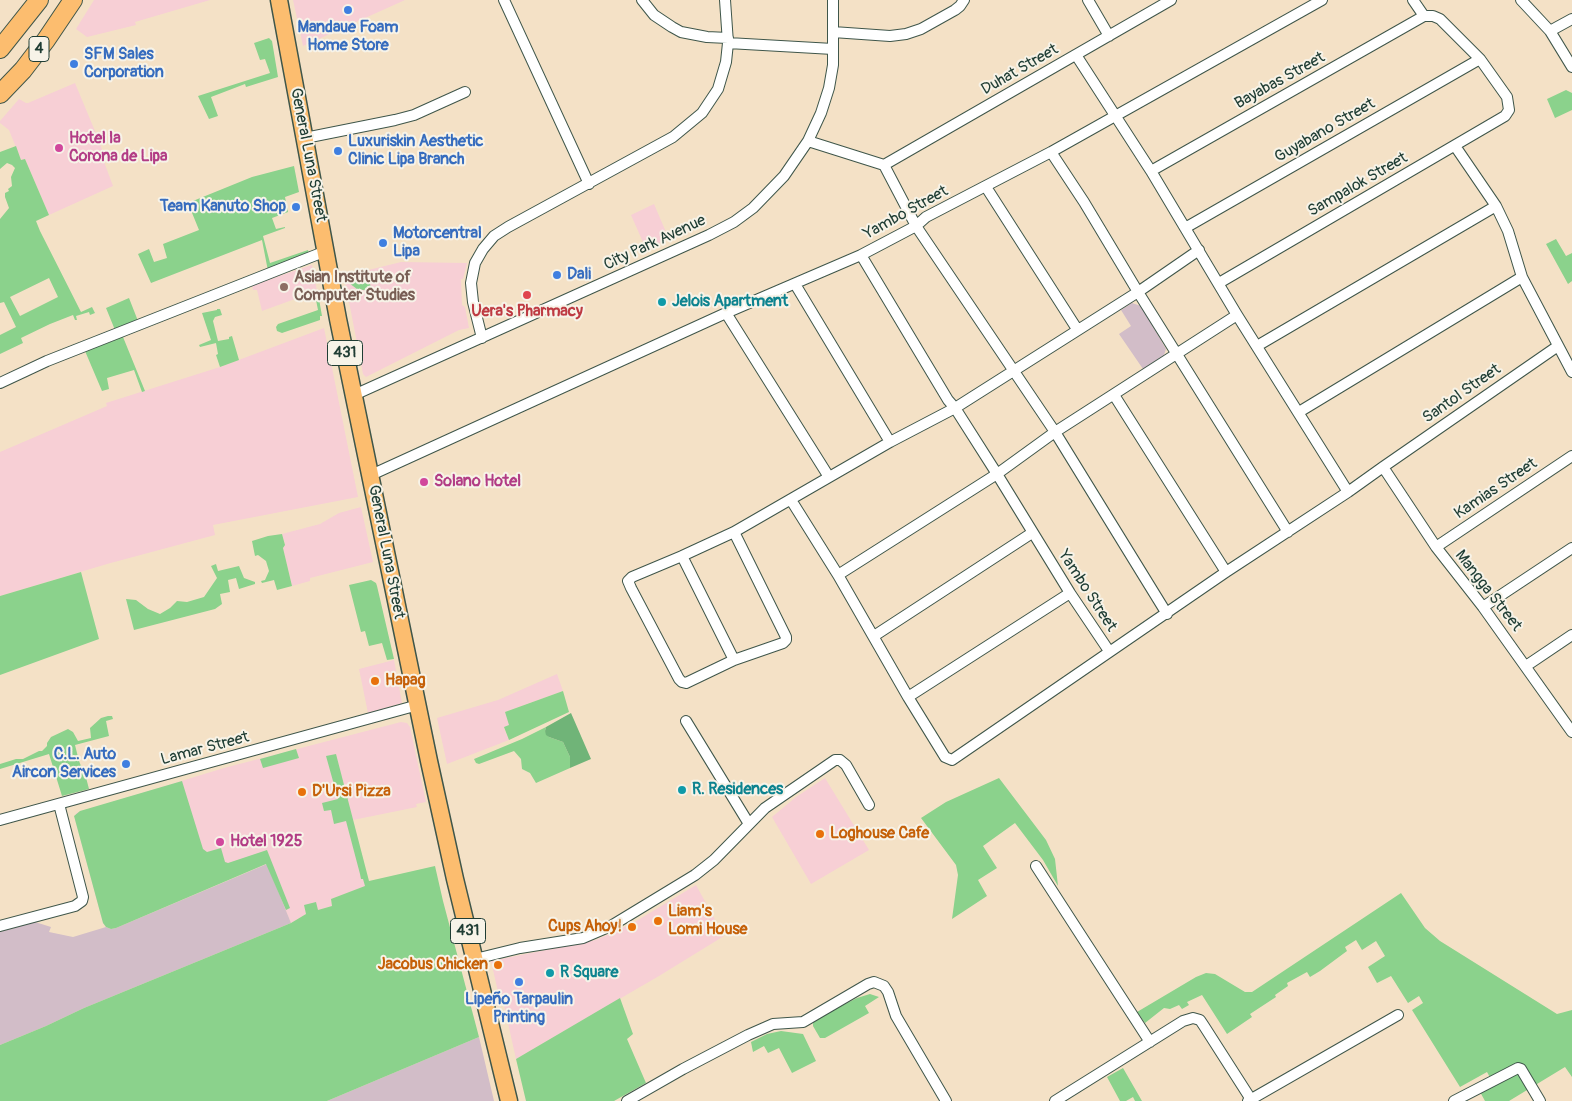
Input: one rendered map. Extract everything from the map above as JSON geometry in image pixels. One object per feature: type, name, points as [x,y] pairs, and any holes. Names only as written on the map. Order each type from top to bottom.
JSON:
[{"type":"highway","name":"4","points":[[0,49],[39,0]]},
{"type":"highway","name":"4","points":[[0,94],[46,40],[73,0]]},
{"type":"main road","name":"General Luna Street","points":[[278,0],[354,395],[418,705],[451,861],[509,1101]]},
{"type":"street","points":[[504,0],[589,184]]},
{"type":"street","points":[[642,0],[654,15],[676,30],[728,41],[833,49]]},
{"type":"street","points":[[482,338],[473,302],[471,283],[475,263],[488,242],[501,231],[672,137],[702,113],[718,89],[726,62],[728,41],[725,0]]},
{"type":"street","name":"City Park Avenue","points":[[354,395],[674,251],[734,222],[753,208],[769,194],[784,176],[808,141],[818,119],[829,88],[833,49],[833,0]]},
{"type":"street","points":[[833,32],[890,36],[906,34],[955,10],[964,0]]},
{"type":"street","points":[[1088,0],[1109,36]]},
{"type":"street","name":"Duhat Street","points":[[884,165],[1171,0]]},
{"type":"street","name":"Yambo Street","points":[[1110,652],[1070,593],[997,474],[948,400],[861,255],[916,226],[926,217],[1051,152],[1322,0]]},
{"type":"street","points":[[1413,0],[1424,16],[1433,16],[1440,19],[1480,59]]},
{"type":"street","points":[[1521,0],[1550,31],[1572,66]]},
{"type":"street","name":"Bayabas Street","points":[[1151,171],[1424,16]]},
{"type":"street","points":[[1550,31],[1572,19]]},
{"type":"street","points":[[1076,55],[1151,171],[1237,315],[1348,492]]},
{"type":"street","name":"Sampalok Street","points":[[1219,283],[1505,116],[1509,110],[1507,97],[1480,59]]},
{"type":"street","name":"Guyabano Street","points":[[1185,228],[1480,59]]},
{"type":"street","points":[[304,138],[414,115],[465,92]]},
{"type":"street","points":[[808,141],[884,165],[916,226],[1055,432],[1167,614]]},
{"type":"street","points":[[1455,146],[1496,206],[1508,232],[1522,277],[1572,372]]},
{"type":"street","points":[[1051,152],[1084,202],[1288,532]]},
{"type":"street","points":[[986,187],[1077,330]]},
{"type":"street","points":[[1257,346],[1496,206]]},
{"type":"street","points":[[734,532],[786,640],[783,643],[734,660],[686,682],[682,682],[631,588],[628,581],[632,577],[734,532],[890,442],[955,408],[1138,292],[1199,250]]},
{"type":"street","points":[[0,383],[47,361],[326,251]]},
{"type":"street","points":[[371,475],[726,313],[861,255]]},
{"type":"street","points":[[1299,412],[1522,277]]},
{"type":"street","points":[[795,284],[890,442]]},
{"type":"street","points":[[726,313],[829,477]]},
{"type":"street","points":[[838,575],[997,474],[1055,432],[1237,315]]},
{"type":"street","name":"Santol Street","points":[[908,697],[946,758],[952,760],[1226,572],[1348,492],[1382,466],[1558,346]]},
{"type":"street","points":[[1114,395],[1226,572]]},
{"type":"street","name":"Kamias Street","points":[[1436,548],[1572,456]]},
{"type":"street","name":"Mangga Street","points":[[1382,466],[1436,548],[1483,607],[1571,727]]},
{"type":"street","points":[[790,500],[838,575],[908,697],[1070,593]]},
{"type":"street","points":[[874,636],[1032,533]]},
{"type":"street","points":[[1483,607],[1572,548]]},
{"type":"street","points":[[682,556],[734,660]]},
{"type":"street","points":[[1526,666],[1572,635]]},
{"type":"street","name":"Lamar Street","points":[[0,820],[418,705]]},
{"type":"street","points":[[686,721],[749,824]]},
{"type":"street","points":[[475,959],[520,948],[583,938],[602,931],[695,875],[714,860],[765,808],[835,760],[840,760],[846,765],[869,805]]},
{"type":"street","points":[[0,926],[75,906],[82,901],[83,897],[58,804]]},
{"type":"street","points":[[1036,866],[1150,1042]]},
{"type":"street","points":[[626,1101],[748,1035],[773,1024],[804,1022],[874,982],[884,986],[888,992],[896,1016],[946,1101]]},
{"type":"street","points":[[1056,1101],[1190,1018],[1196,1018],[1202,1022],[1250,1100],[1398,1015]]},
{"type":"street","points":[[1454,1101],[1514,1069],[1521,1069],[1540,1101]]},
{"type":"shaded area","points":[[94,0],[210,0],[135,22],[136,25],[87,37],[76,29]]},
{"type":"shaded area","name":"Mandaue Foam Home Store","points":[[293,0],[405,0],[303,46]]},
{"type":"shaded area","name":"Hotel la Corona de Lipa","points":[[75,83],[100,143],[102,150],[100,151],[113,186],[49,215],[25,159],[21,160],[9,130],[0,121],[19,99],[28,103]]},
{"type":"shaded area","points":[[654,204],[669,239],[646,249],[631,215]]},
{"type":"shaded area","points":[[401,262],[467,263],[463,279],[461,279],[462,305],[465,307],[469,328],[459,330],[366,377],[363,374],[344,276]]},
{"type":"shaded area","name":"Asian Institute of Computer Studies","points":[[312,265],[317,291],[262,311],[257,290],[253,290],[252,285]]},
{"type":"shaded area","points":[[1132,303],[1141,306],[1166,349],[1164,355],[1143,369],[1119,334],[1131,326],[1121,310]]},
{"type":"shaded area","points":[[324,328],[358,497],[213,525],[215,535],[107,564],[0,596],[0,452],[107,406],[106,403],[220,367]]},
{"type":"shaded area","points":[[361,507],[373,562],[310,578],[310,581],[292,586],[283,548],[285,544],[282,534],[320,524],[339,513]]},
{"type":"shaded area","name":"Hapag","points":[[394,660],[402,703],[368,713],[359,669]]},
{"type":"shaded area","points":[[557,674],[563,691],[505,712],[510,725],[504,728],[509,740],[447,764],[437,718],[498,700]]},
{"type":"shaded area","name":"Hotel 1925","points":[[401,722],[407,723],[410,727],[426,802],[416,804],[417,807],[353,820],[369,885],[331,899],[332,906],[318,910],[304,905],[306,914],[291,923],[267,864],[106,927],[103,923],[75,819],[76,813],[224,768]]},
{"type":"shaded area","name":"Loghouse Cafe","points":[[825,778],[869,850],[811,884],[772,817],[796,797]]},
{"type":"shaded area","points":[[267,864],[291,923],[84,1008],[0,1045],[0,932],[35,922],[51,927],[49,932],[73,937],[106,927],[116,928]]},
{"type":"shaded area","points":[[696,885],[724,936],[516,1059],[504,1005],[501,1005],[491,961],[596,940],[633,923]]},
{"type":"shaded area","points":[[479,1037],[494,1101],[327,1101]]},
{"type":"green space","points":[[269,38],[272,41],[278,77],[246,87],[245,84],[211,97],[218,116],[209,119],[198,96],[270,73],[265,59],[260,60],[254,43]]},
{"type":"green space","points":[[1566,90],[1572,93],[1572,110],[1555,118],[1547,99]]},
{"type":"green space","points":[[16,146],[21,160],[25,159],[49,215],[36,221],[40,231],[81,312],[92,307],[95,313],[90,315],[89,312],[76,316],[77,320],[75,320],[73,315],[50,324],[21,338],[23,343],[0,354],[0,335],[16,327],[4,302],[0,303],[0,219],[9,208],[5,193],[12,186],[11,177],[15,168],[7,163],[0,169],[0,152]],"holes":[[[49,278],[58,297],[20,316],[10,297]]]},
{"type":"green space","points":[[294,166],[299,192],[285,197],[288,212],[272,218],[276,229],[285,228],[263,236],[270,263],[308,250],[309,254],[268,271],[262,240],[151,283],[138,254],[149,249],[154,262],[167,258],[163,244],[199,230],[188,203],[252,177]]},
{"type":"green space","points":[[1556,239],[1566,256],[1572,253],[1572,281],[1568,284],[1546,244]]},
{"type":"green space","points":[[367,271],[371,288],[374,288],[375,292],[357,289],[345,280],[344,276]]},
{"type":"green space","points":[[129,298],[138,321],[115,330],[106,308]]},
{"type":"green space","points":[[319,299],[322,316],[320,316],[320,320],[282,333],[277,331],[276,327],[278,324],[318,310],[316,300]]},
{"type":"green space","points":[[220,309],[222,315],[215,317],[213,321],[218,341],[229,339],[232,336],[239,360],[220,367],[216,355],[218,354],[216,343],[200,347],[199,345],[211,340],[202,313]]},
{"type":"green space","points":[[123,337],[145,391],[142,392],[134,370],[107,378],[109,389],[102,391],[85,351]]},
{"type":"green space","points":[[282,534],[285,545],[283,548],[292,586],[277,590],[274,580],[262,583],[261,581],[265,580],[269,571],[266,561],[258,555],[255,556],[252,541]]},
{"type":"green space","points":[[216,564],[218,571],[239,566],[244,578],[255,582],[255,584],[239,589],[236,578],[228,580],[230,592],[220,594],[222,604],[215,609],[134,630],[126,599],[136,600],[148,609],[160,614],[177,601],[187,602],[204,597],[217,578],[211,566]]},
{"type":"green space","points":[[81,572],[99,639],[0,675],[0,596]]},
{"type":"green space","points":[[371,580],[377,586],[394,659],[387,660],[382,643],[369,646],[365,631],[361,632],[349,585]]},
{"type":"green space","points":[[563,691],[569,712],[509,740],[504,727],[509,725],[505,712]]},
{"type":"green space","points":[[571,713],[591,759],[570,768],[570,757],[563,742],[549,737],[545,731],[546,727]]},
{"type":"green space","points":[[112,716],[113,719],[106,721],[109,736],[75,745],[89,789],[62,796],[49,754],[0,769],[0,764],[23,759],[42,751],[47,746],[51,737],[68,729],[73,732],[78,741],[91,738],[90,728],[101,718]]},
{"type":"green space","points":[[546,727],[545,731],[549,737],[563,742],[570,757],[570,768],[536,783],[530,773],[522,769],[521,759],[514,751],[479,764],[474,759],[522,739]]},
{"type":"green space","points":[[296,749],[299,758],[263,768],[260,759]]},
{"type":"green space","points":[[336,754],[369,881],[435,866],[479,1037],[327,1101],[0,1101],[0,1045],[84,1008],[291,923],[306,914],[304,905],[316,902],[318,910],[332,906],[331,899],[365,886],[363,879],[361,879],[346,821],[334,824],[331,810],[324,811],[322,803],[338,799],[326,756]]},
{"type":"green space","points":[[999,778],[1046,840],[1055,859],[1058,886],[1043,860],[1015,823],[983,846],[997,868],[978,880],[987,896],[952,919],[958,875],[956,865],[921,818],[946,802]]},
{"type":"green space","points":[[182,781],[203,849],[207,852],[221,848],[225,862],[228,863],[267,850],[290,908],[286,910],[266,864],[116,928],[106,927],[103,923],[74,816],[80,811]]},
{"type":"green space","points":[[1401,893],[1425,928],[1440,941],[1557,1014],[1572,1010],[1572,1077],[1565,1067],[1509,1101],[1485,1101],[1479,1090],[1493,1083],[1487,1072],[1460,1087],[1412,1010],[1423,1003],[1419,996],[1408,1003],[1391,976],[1377,983],[1368,967],[1385,956],[1376,941],[1362,950],[1356,940],[1345,947],[1347,951],[1320,971],[1310,977],[1307,972],[1287,983],[1288,986],[1275,995],[1276,997],[1250,1014],[1252,1017],[1227,1034],[1202,995],[1187,1002],[1189,1005],[1182,1009],[1179,1005],[1170,1009],[1164,1008],[1145,1023],[1137,1012],[1206,973],[1215,974],[1245,992],[1252,992]]},
{"type":"green space","points":[[870,994],[879,997],[865,1006],[869,1013],[825,1038],[820,1038],[813,1026],[813,1020],[857,998]]},
{"type":"green space","points":[[620,998],[633,1034],[627,1039],[646,1083],[614,1101],[526,1101],[516,1059]]},
{"type":"green space","points":[[781,1031],[803,1034],[816,1061],[792,1073],[779,1048],[768,1053],[764,1046],[753,1052],[751,1042],[767,1034]]},
{"type":"green space","points":[[1123,1068],[1142,1101],[1135,1101],[1133,1097],[1126,1101],[1120,1101],[1107,1077]]},
{"type":"place","name":"Mandaue Foam Home Store","points":[[348,10]]},
{"type":"place","name":"SFM Sales Corporation","points":[[74,64]]},
{"type":"place","name":"Hotel la Corona de Lipa","points":[[59,148]]},
{"type":"place","name":"Luxuriskin Aesthetic Clinic Lipa Branch","points":[[338,151]]},
{"type":"place","name":"Team Kanuto Shop","points":[[296,207]]},
{"type":"place","name":"Motorcentral Lipa","points":[[383,243]]},
{"type":"place","name":"Dali","points":[[557,275]]},
{"type":"place","name":"Asian Institute of Computer Studies","points":[[284,287]]},
{"type":"place","name":"Uera's Pharmacy","points":[[527,295]]},
{"type":"place","name":"Jelois Apartment","points":[[662,302]]},
{"type":"place","name":"Solano Hotel","points":[[424,482]]},
{"type":"place","name":"Hapag","points":[[375,681]]},
{"type":"place","name":"C.L. Auto Aircon Services","points":[[126,764]]},
{"type":"place","name":"R. Residences","points":[[682,790]]},
{"type":"place","name":"D'Ursi Pizza","points":[[302,792]]},
{"type":"place","name":"Loghouse Cafe","points":[[820,834]]},
{"type":"place","name":"Hotel 1925","points":[[220,842]]},
{"type":"place","name":"Liam's Lomi House","points":[[658,921]]},
{"type":"place","name":"Cups Ahoy!","points":[[632,927]]},
{"type":"place","name":"Jacobus Chicken","points":[[498,965]]},
{"type":"place","name":"R Square","points":[[550,973]]},
{"type":"place","name":"Lipeño Tarpaulin Printing","points":[[519,982]]}]
